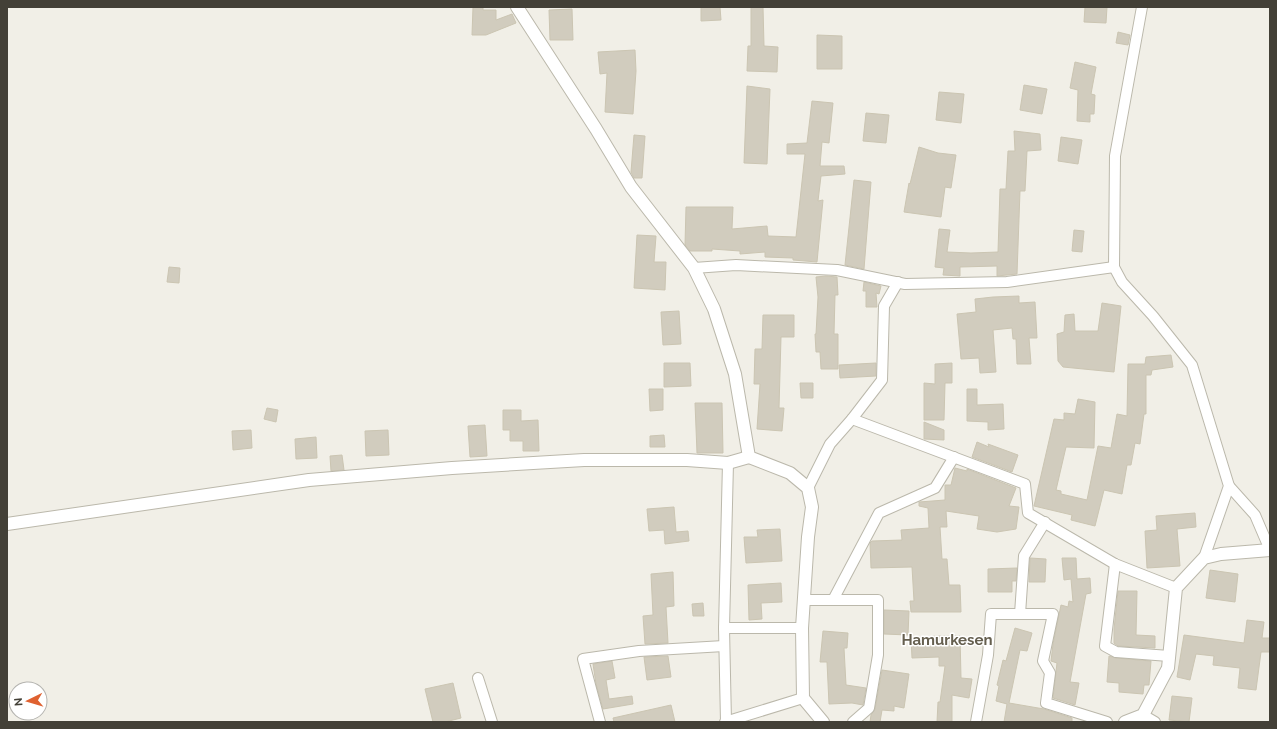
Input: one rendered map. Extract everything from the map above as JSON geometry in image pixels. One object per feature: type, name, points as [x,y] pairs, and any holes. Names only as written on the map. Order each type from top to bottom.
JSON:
[{"type":"street","points":[[517,7],[596,129],[631,187],[694,268],[714,309],[735,374],[749,457]]},
{"type":"street","points":[[1142,7],[1115,156],[1114,267],[1122,282],[1153,316],[1192,365],[1229,486],[1255,516],[1270,550],[1221,554],[1204,558]]},
{"type":"street","points":[[694,268],[736,265],[837,270],[905,284],[1007,282],[1114,267]]},
{"type":"street","points":[[823,722],[803,698],[802,628],[808,537],[812,508],[808,488],[830,444],[852,419],[882,380],[884,306],[898,282]]},
{"type":"street","points":[[852,419],[1025,484],[1028,513],[1115,564],[1176,588]]},
{"type":"street","points":[[7,524],[309,480],[452,468],[584,460],[687,460],[728,463],[749,457],[790,473],[808,488]]},
{"type":"street","points":[[833,600],[879,513],[935,488],[954,457]]},
{"type":"street","points":[[728,463],[724,628],[726,722],[803,698]]},
{"type":"street","points":[[1144,718],[1168,668],[1176,588],[1204,558],[1229,486]]},
{"type":"street","points":[[1020,614],[1024,556],[1045,522]]},
{"type":"street","points":[[1115,564],[1106,646],[1116,652],[1169,656]]},
{"type":"street","points":[[804,600],[878,600],[878,655],[869,708],[852,722]]},
{"type":"street","points":[[976,722],[988,655],[991,614],[1053,614],[1043,661],[1050,673],[1046,703],[1107,722]]},
{"type":"street","points":[[724,628],[802,628]]},
{"type":"street","points":[[600,722],[583,659],[639,651],[724,646]]},
{"type":"street","points":[[478,678],[492,722]]},
{"type":"street","points":[[1125,722],[1144,718],[1155,722]]},
{"type":"building","points":[[473,7],[483,7],[483,10],[496,10],[496,20],[512,14],[516,23],[486,35],[472,35]]},
{"type":"building","points":[[701,7],[720,7],[721,20],[701,21]]},
{"type":"building","points":[[751,7],[763,7],[764,46],[778,47],[777,72],[747,71],[748,46],[751,46]]},
{"type":"building","points":[[1085,7],[1107,7],[1106,23],[1084,22]]},
{"type":"building","points":[[572,9],[573,40],[550,40],[549,10]]},
{"type":"building","points":[[1118,32],[1130,35],[1128,45],[1116,43]]},
{"type":"building","points":[[817,35],[842,36],[842,69],[817,69]]},
{"type":"building","points":[[635,50],[636,71],[633,114],[605,112],[607,73],[600,74],[598,52]]},
{"type":"building","points":[[1075,62],[1096,67],[1091,94],[1095,95],[1094,114],[1090,114],[1090,122],[1077,121],[1078,90],[1070,88]]},
{"type":"building","points":[[1024,85],[1047,89],[1042,114],[1020,110]]},
{"type":"building","points":[[747,86],[770,89],[767,164],[744,163]]},
{"type":"building","points":[[939,92],[964,94],[961,123],[936,120]]},
{"type":"building","points":[[812,101],[833,103],[829,143],[822,142],[820,166],[844,166],[845,174],[821,176],[818,201],[823,200],[817,262],[793,260],[793,258],[765,257],[765,252],[740,254],[740,251],[712,249],[712,251],[690,251],[685,245],[686,207],[733,207],[732,229],[767,226],[768,236],[796,237],[805,154],[787,154],[787,144],[807,143]]},
{"type":"building","points":[[866,113],[889,115],[886,143],[863,141]]},
{"type":"building","points":[[1014,131],[1040,134],[1041,150],[1027,151],[1025,191],[1020,191],[1017,274],[997,276],[997,266],[960,267],[960,276],[943,275],[944,268],[935,267],[939,229],[950,230],[947,252],[998,252],[1000,189],[1006,189],[1008,151],[1015,151]]},
{"type":"building","points":[[634,135],[645,136],[642,178],[634,178],[631,172]]},
{"type":"building","points":[[1061,137],[1082,140],[1078,164],[1058,161]]},
{"type":"building","points":[[919,147],[938,153],[956,155],[951,188],[945,187],[941,217],[904,212],[909,183],[910,184]]},
{"type":"building","points":[[854,180],[871,182],[864,269],[845,265]]},
{"type":"building","points":[[1074,230],[1084,231],[1082,252],[1072,251]]},
{"type":"building","points":[[637,235],[656,236],[654,262],[666,262],[665,290],[634,288]]},
{"type":"building","points":[[169,267],[180,268],[179,283],[167,282]]},
{"type":"building","points":[[816,277],[837,277],[838,295],[835,295],[834,334],[838,334],[838,369],[821,369],[820,352],[816,352],[815,334],[818,297]]},
{"type":"building","points":[[864,282],[881,286],[879,294],[876,293],[877,307],[866,307],[866,291],[863,291]]},
{"type":"building","points":[[1019,296],[1019,303],[1035,302],[1037,338],[1029,338],[1031,364],[1017,364],[1016,339],[1013,339],[1012,328],[993,330],[996,372],[980,373],[979,358],[961,359],[957,314],[976,312],[975,299]]},
{"type":"building","points":[[1102,303],[1121,306],[1114,372],[1063,367],[1058,361],[1057,334],[1064,332],[1065,315],[1074,314],[1075,331],[1098,331]]},
{"type":"building","points":[[679,311],[681,344],[663,345],[661,312]]},
{"type":"building","points":[[763,315],[794,315],[794,337],[781,337],[779,408],[784,408],[782,431],[757,429],[760,384],[754,384],[755,349],[762,349]]},
{"type":"building","points":[[1171,355],[1173,367],[1152,370],[1151,375],[1146,375],[1146,414],[1144,414],[1140,444],[1135,443],[1131,465],[1127,465],[1122,494],[1104,490],[1095,526],[1071,520],[1072,515],[1034,506],[1054,419],[1064,420],[1064,413],[1075,414],[1078,399],[1095,402],[1094,448],[1066,447],[1056,490],[1061,491],[1061,494],[1087,500],[1098,446],[1111,448],[1117,414],[1127,416],[1128,364],[1145,364],[1146,357]]},
{"type":"building","points":[[664,363],[690,363],[691,386],[664,387]]},
{"type":"building","points":[[876,363],[876,376],[840,378],[839,365]]},
{"type":"building","points":[[952,363],[952,383],[945,383],[944,420],[924,420],[924,383],[935,384],[935,364]]},
{"type":"building","points":[[800,383],[813,383],[813,398],[801,398]]},
{"type":"building","points":[[649,389],[663,389],[663,410],[650,411]]},
{"type":"building","points":[[967,389],[977,389],[977,405],[1003,404],[1004,429],[988,430],[988,422],[967,421]]},
{"type":"building","points":[[695,403],[722,403],[723,453],[697,453]]},
{"type":"building","points":[[267,408],[278,410],[276,422],[264,419]]},
{"type":"building","points":[[503,410],[521,410],[521,421],[538,420],[539,451],[523,451],[523,441],[510,441],[510,430],[503,430]]},
{"type":"building","points":[[924,422],[944,430],[944,440],[924,439]]},
{"type":"building","points":[[485,425],[487,456],[470,457],[468,426]]},
{"type":"building","points":[[251,430],[252,448],[233,450],[232,431]]},
{"type":"building","points":[[388,430],[389,455],[366,456],[365,431]]},
{"type":"building","points":[[664,435],[665,447],[650,447],[650,436]]},
{"type":"building","points":[[316,437],[317,458],[296,459],[295,439]]},
{"type":"building","points":[[977,442],[989,447],[988,444],[1018,455],[1012,472],[972,457]]},
{"type":"building","points":[[342,455],[344,470],[331,471],[330,456]]},
{"type":"building","points":[[955,468],[967,471],[967,469],[1016,488],[1009,506],[1019,507],[1016,529],[997,532],[977,529],[979,516],[946,511],[947,527],[940,527],[942,559],[947,559],[949,585],[960,585],[961,612],[911,612],[910,601],[914,601],[912,567],[871,568],[870,543],[872,541],[902,540],[901,530],[929,528],[928,508],[919,506],[919,502],[945,500],[945,485],[951,485]]},
{"type":"building","points":[[674,507],[676,532],[688,531],[689,541],[665,544],[664,530],[649,531],[647,509]]},
{"type":"building","points":[[1195,513],[1196,527],[1177,529],[1180,566],[1147,568],[1145,531],[1157,530],[1156,516]]},
{"type":"building","points":[[780,529],[782,561],[746,563],[744,537],[758,537],[757,530]]},
{"type":"building","points":[[1030,558],[1046,559],[1045,582],[1029,582]]},
{"type":"building","points":[[1062,558],[1076,558],[1077,579],[1090,578],[1091,593],[1086,594],[1070,682],[1079,683],[1075,705],[1053,698],[1057,663],[1051,661],[1061,605],[1068,607],[1069,601],[1073,602],[1071,579],[1064,580]]},
{"type":"building","points":[[1017,568],[1016,581],[1012,581],[1012,592],[988,592],[988,569]]},
{"type":"building","points":[[1210,570],[1238,574],[1235,602],[1206,598]]},
{"type":"building","points":[[673,572],[674,606],[666,607],[668,643],[645,644],[643,616],[653,615],[651,574]]},
{"type":"building","points":[[781,583],[782,602],[761,603],[762,619],[749,620],[748,585]]},
{"type":"building","points":[[1118,591],[1137,591],[1136,635],[1155,636],[1155,648],[1118,646],[1114,643]]},
{"type":"building","points":[[703,603],[704,616],[693,616],[692,604]]},
{"type":"building","points":[[884,610],[909,611],[908,635],[884,634]]},
{"type":"building","points":[[1247,620],[1264,622],[1262,638],[1270,638],[1270,652],[1261,652],[1256,690],[1238,688],[1240,668],[1213,665],[1214,656],[1196,654],[1190,680],[1177,677],[1184,635],[1244,643]]},
{"type":"building","points":[[1015,628],[1032,633],[1027,651],[1020,650],[1009,703],[1044,709],[1072,718],[1072,722],[1004,722],[1007,704],[996,701],[999,686],[997,685],[1003,660],[1006,661]]},
{"type":"building","points":[[823,631],[848,633],[847,648],[844,648],[846,685],[866,688],[863,705],[852,703],[829,704],[827,662],[820,662]]},
{"type":"building","points":[[960,636],[961,678],[972,679],[969,698],[952,695],[952,722],[937,722],[938,702],[940,702],[945,666],[939,666],[939,657],[912,658],[911,638]]},
{"type":"building","points":[[668,656],[671,677],[647,680],[644,657]]},
{"type":"building","points":[[1109,656],[1151,661],[1149,685],[1144,685],[1143,694],[1119,692],[1119,683],[1107,682]]},
{"type":"building","points":[[612,661],[615,678],[606,680],[609,699],[632,696],[633,704],[603,709],[596,684],[593,664]]},
{"type":"building","points":[[882,670],[909,674],[904,708],[894,706],[894,711],[882,710],[880,722],[870,722],[871,715],[875,709]]},
{"type":"building","points":[[453,683],[461,718],[445,722],[433,722],[425,689]]},
{"type":"building","points":[[1172,696],[1192,698],[1189,722],[1169,720]]},
{"type":"building","points":[[671,705],[675,722],[614,722],[613,718]]},
{"type":"district","name":"Hamurkesen","points":[[947,640]]}]
